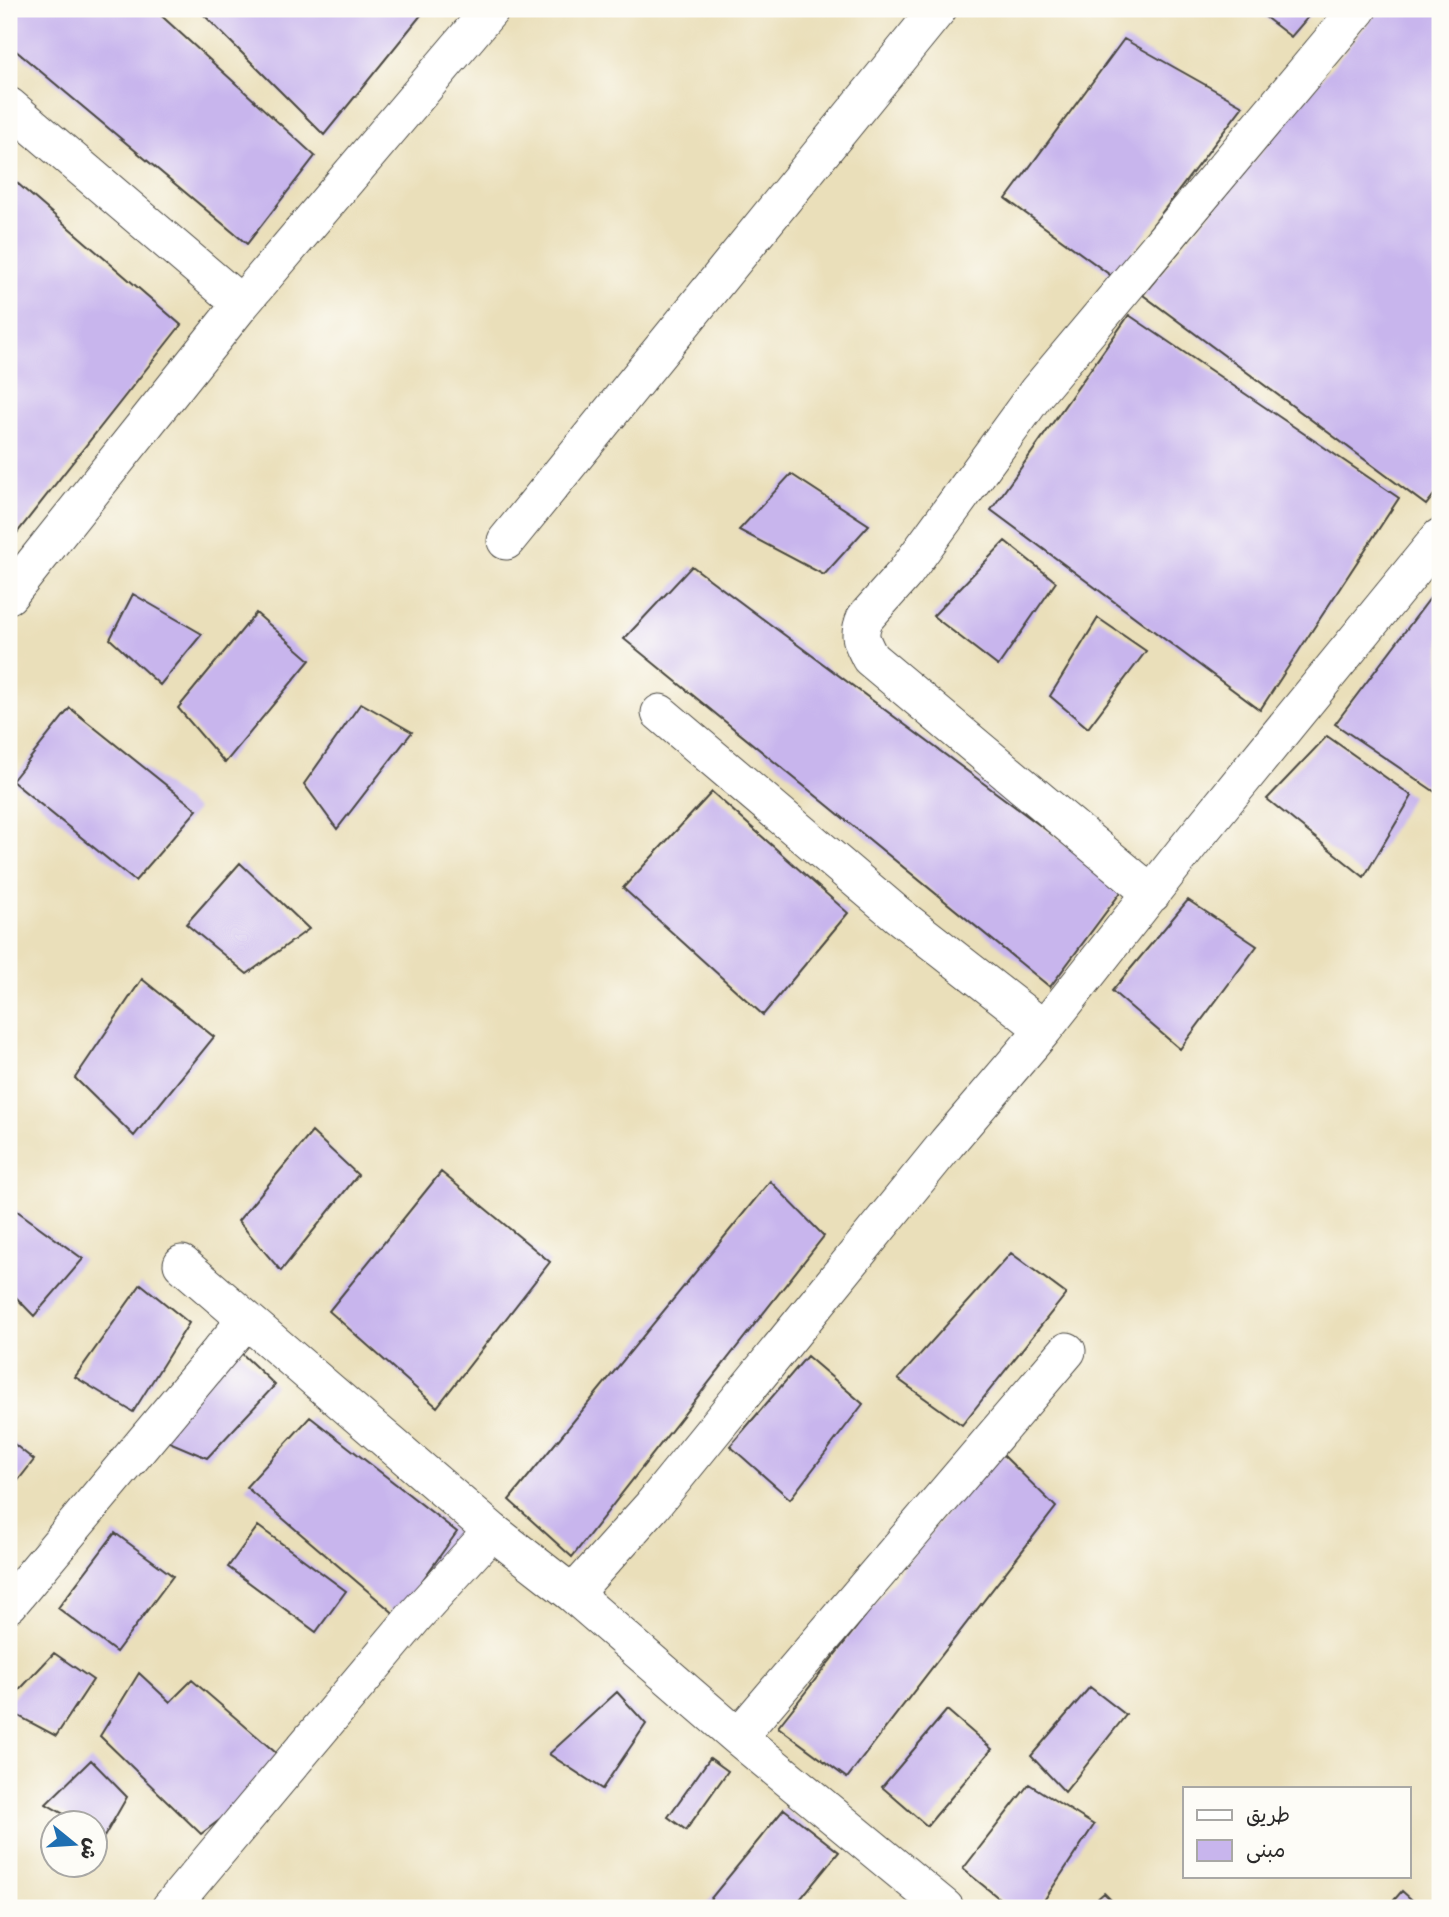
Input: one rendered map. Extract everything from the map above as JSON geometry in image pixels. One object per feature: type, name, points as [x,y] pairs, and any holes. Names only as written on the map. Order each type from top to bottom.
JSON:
[{"type":"street","points":[[9,595],[241,304],[491,9]]},
{"type":"street","points":[[506,541],[938,9]]},
{"type":"street","points":[[1152,894],[870,659],[859,636],[865,618],[905,573],[1037,392],[1358,9]]},
{"type":"street","points":[[9,106],[241,304]]},
{"type":"street","points":[[573,1594],[652,1506],[938,1153],[1044,1029],[1440,537]]},
{"type":"street","points":[[660,713],[898,915],[1044,1029]]},
{"type":"street","points":[[182,1265],[492,1531],[573,1594],[738,1737],[944,1908]]},
{"type":"street","points":[[9,1604],[246,1320]]},
{"type":"street","points":[[738,1737],[1067,1351]]},
{"type":"street","points":[[170,1908],[415,1616],[492,1531]]},
{"type":"building","points":[[9,9],[154,9],[315,156],[247,244],[9,45]]},
{"type":"building","points":[[198,9],[426,9],[324,135]]},
{"type":"building","points":[[1255,9],[1315,9],[1291,37]]},
{"type":"building","points":[[1380,9],[1440,9],[1440,487],[1426,505],[1143,295]]},
{"type":"building","points":[[1124,39],[1243,106],[1113,277],[1006,199]]},
{"type":"building","points":[[9,176],[181,325],[9,543]]},
{"type":"building","points":[[1129,315],[1399,498],[1260,710],[991,510]]},
{"type":"building","points":[[791,474],[869,525],[824,575],[739,530]]},
{"type":"building","points":[[1005,541],[1056,582],[998,666],[933,616]]},
{"type":"building","points":[[692,566],[1124,888],[1050,987],[624,639]]},
{"type":"building","points":[[1440,585],[1440,789],[1438,794],[1335,724]]},
{"type":"building","points":[[133,594],[202,634],[160,685],[110,639]]},
{"type":"building","points":[[256,613],[310,660],[225,763],[178,708]]},
{"type":"building","points":[[1098,618],[1146,651],[1088,728],[1050,696]]},
{"type":"building","points":[[361,703],[412,732],[337,829],[304,784]]},
{"type":"building","points":[[70,708],[197,810],[135,881],[12,781]]},
{"type":"building","points":[[1327,736],[1412,796],[1364,877],[1267,799]]},
{"type":"building","points":[[712,792],[848,913],[763,1015],[623,888]]},
{"type":"building","points":[[240,863],[309,929],[247,974],[186,924]]},
{"type":"building","points":[[1188,900],[1257,946],[1180,1049],[1112,991]]},
{"type":"building","points":[[142,979],[214,1037],[134,1136],[75,1078]]},
{"type":"building","points":[[312,1132],[358,1175],[281,1271],[238,1221]]},
{"type":"building","points":[[441,1172],[550,1262],[437,1407],[329,1311]]},
{"type":"building","points":[[770,1181],[824,1236],[572,1557],[509,1500]]},
{"type":"building","points":[[9,1205],[83,1259],[34,1316],[9,1290]]},
{"type":"building","points":[[1011,1253],[1066,1294],[962,1425],[898,1379]]},
{"type":"building","points":[[141,1284],[189,1323],[133,1412],[75,1377]]},
{"type":"building","points":[[236,1348],[275,1385],[207,1458],[155,1436]]},
{"type":"building","points":[[807,1356],[863,1404],[790,1499],[730,1446]]},
{"type":"building","points":[[310,1417],[457,1532],[397,1616],[246,1487]]},
{"type":"building","points":[[9,1440],[34,1460],[9,1492]]},
{"type":"building","points":[[997,1449],[1056,1507],[847,1778],[778,1727]]},
{"type":"building","points":[[258,1526],[346,1591],[316,1632],[228,1567]]},
{"type":"building","points":[[115,1533],[173,1576],[116,1652],[58,1608]]},
{"type":"building","points":[[54,1653],[93,1680],[56,1736],[9,1711],[9,1701]]},
{"type":"building","points":[[139,1673],[170,1702],[192,1680],[291,1766],[201,1834],[100,1736]]},
{"type":"building","points":[[1090,1687],[1126,1715],[1065,1792],[1031,1756]]},
{"type":"building","points":[[617,1692],[646,1724],[602,1789],[549,1754]]},
{"type":"building","points":[[947,1710],[992,1749],[927,1826],[882,1787]]},
{"type":"building","points":[[710,1758],[728,1771],[686,1830],[668,1817]]},
{"type":"building","points":[[91,1760],[127,1797],[108,1830],[108,1808],[53,1808],[46,1804]]},
{"type":"building","points":[[1029,1784],[1094,1825],[1039,1908],[1011,1908],[963,1869]]},
{"type":"building","points":[[784,1809],[839,1852],[793,1908],[703,1908]]},
{"type":"building","points":[[1402,1891],[1421,1908],[1387,1908]]},
{"type":"building","points":[[1104,1893],[1119,1908],[1087,1908]]}]
